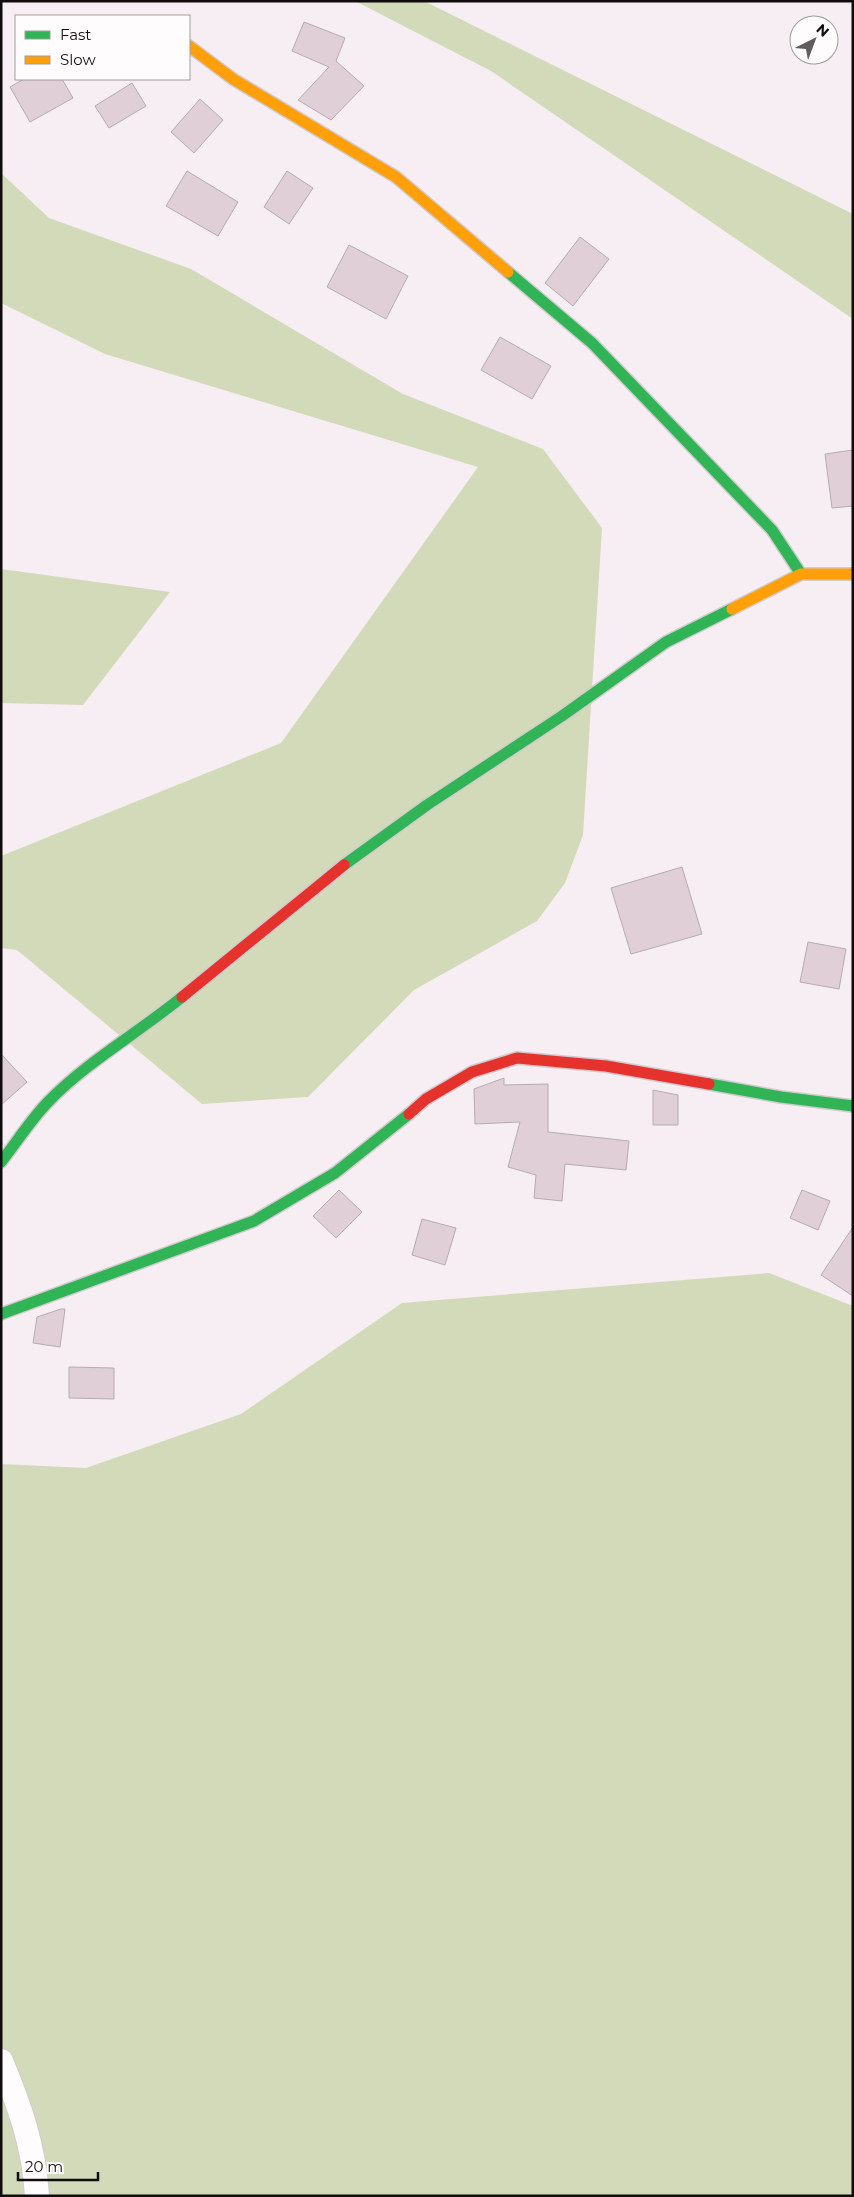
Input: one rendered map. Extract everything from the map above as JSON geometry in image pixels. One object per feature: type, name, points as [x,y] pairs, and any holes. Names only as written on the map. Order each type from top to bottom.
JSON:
[{"type":"street","points":[[190,47],[250,89],[396,177],[592,343],[772,530],[801,574]]},
{"type":"street","points":[[1,1162],[48,1102],[106,1051],[145,1027],[330,876],[427,804],[562,716],[666,642],[801,574],[853,574]]},
{"type":"street","points":[[1,1314],[254,1221],[335,1173],[391,1130],[426,1099],[472,1072],[518,1058],[606,1066],[781,1097],[853,1106]]},
{"type":"street","points":[[1,2061],[30,2139],[35,2167],[37,2196]]},
{"type":"green space","points":[[355,1],[424,1],[853,214],[853,319],[491,71]]},
{"type":"green space","points":[[1,173],[49,218],[191,269],[403,394],[543,449],[602,528],[583,835],[565,883],[537,921],[414,990],[308,1097],[202,1104],[17,950],[1,948],[1,856],[281,743],[478,467],[105,354],[1,303]]},
{"type":"green space","points":[[1,569],[170,592],[83,705],[1,703]]},
{"type":"green space","points":[[769,1273],[853,1306],[853,2196],[1,2196],[1,1464],[86,1468],[241,1414],[402,1303]]},
{"type":"building","points":[[304,22],[345,38],[336,61],[364,86],[331,120],[298,100],[329,67],[292,51]]},
{"type":"building","points":[[22,80],[63,80],[73,98],[30,122],[10,87]]},
{"type":"building","points":[[132,83],[146,106],[109,128],[95,106]]},
{"type":"building","points":[[200,99],[223,120],[194,153],[171,132]]},
{"type":"building","points":[[187,171],[238,202],[218,236],[166,206]]},
{"type":"building","points":[[287,171],[313,188],[289,224],[264,207]]},
{"type":"building","points":[[580,237],[609,259],[573,306],[545,283]]},
{"type":"building","points":[[349,245],[408,276],[386,319],[327,287]]},
{"type":"building","points":[[500,337],[551,366],[532,399],[481,370]]},
{"type":"building","points":[[853,450],[853,506],[832,508],[825,454]]},
{"type":"building","points":[[682,867],[702,934],[631,954],[611,888]]},
{"type":"building","points":[[808,942],[846,949],[839,989],[800,982]]},
{"type":"building","points":[[1,1054],[27,1082],[1,1105]]},
{"type":"building","points":[[504,1078],[504,1085],[548,1084],[548,1132],[629,1141],[626,1170],[565,1164],[562,1201],[534,1198],[536,1175],[508,1167],[520,1122],[475,1124],[474,1089]]},
{"type":"building","points":[[653,1090],[678,1095],[678,1125],[653,1125]]},
{"type":"building","points":[[339,1190],[362,1212],[336,1238],[313,1216]]},
{"type":"building","points":[[802,1190],[830,1201],[818,1230],[790,1218]]},
{"type":"building","points":[[422,1219],[456,1228],[445,1265],[412,1255]]},
{"type":"building","points":[[853,1227],[853,1296],[821,1275]]},
{"type":"building","points":[[65,1309],[60,1347],[33,1343],[37,1317]]},
{"type":"building","points":[[69,1367],[114,1368],[114,1399],[69,1398]]},
{"type":"traffic: fast","points":[[508,272],[592,343],[772,530],[801,574]]},
{"type":"traffic: fast","points":[[344,865],[427,805],[562,716],[666,642],[732,609]]},
{"type":"traffic: fast","points":[[1,1162],[36,1115],[64,1087],[182,997]]},
{"type":"traffic: fast","points":[[709,1084],[781,1097],[853,1106]]},
{"type":"traffic: fast","points":[[1,1314],[254,1221],[335,1173],[409,1114]]},
{"type":"traffic: slow","points":[[190,47],[233,79],[396,177],[508,272]]},
{"type":"traffic: slow","points":[[732,609],[801,574],[853,574]]},
{"type":"traffic: jam","points":[[182,997],[344,865]]},
{"type":"traffic: jam","points":[[409,1114],[426,1099],[472,1072],[517,1058],[606,1066],[709,1084]]}]
